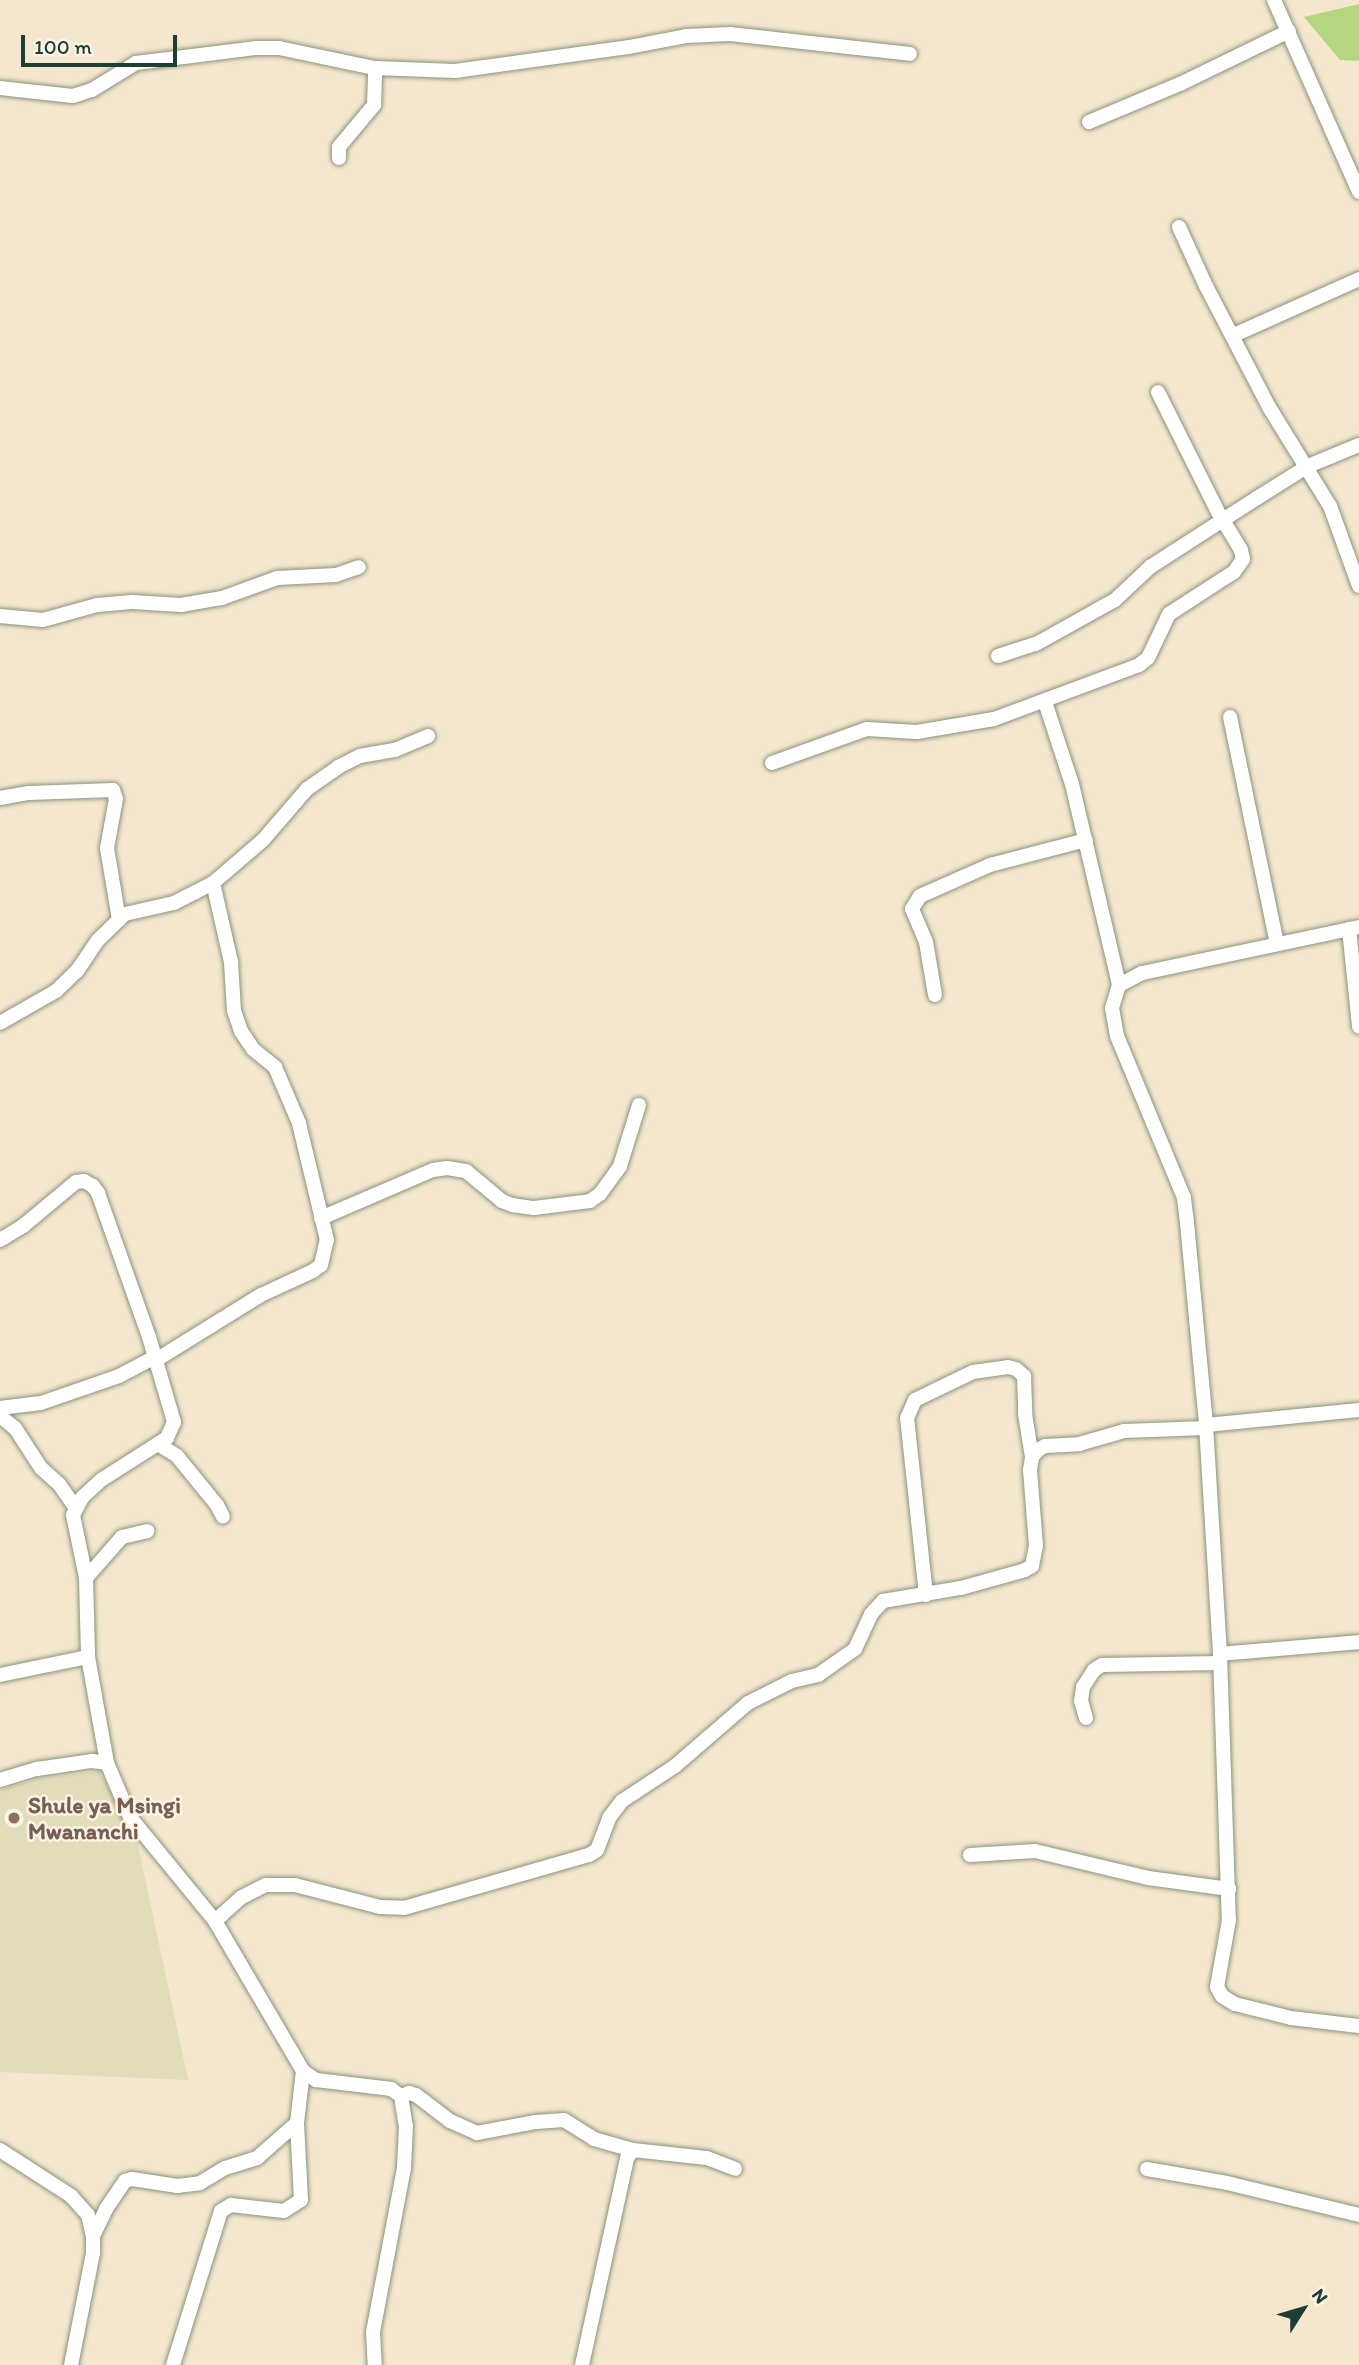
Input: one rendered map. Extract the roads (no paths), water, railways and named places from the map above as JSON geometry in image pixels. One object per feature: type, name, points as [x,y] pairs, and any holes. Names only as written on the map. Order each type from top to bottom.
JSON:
[{"type":"street","points":[[1274,0],[1359,192]]},
{"type":"street","points":[[1089,122],[1180,84],[1289,31]]},
{"type":"street","points":[[0,88],[73,96],[92,90],[136,63],[257,48],[279,48],[375,68],[455,71],[686,36],[730,34],[911,54]]},
{"type":"street","points":[[339,158],[340,147],[374,105],[375,68]]},
{"type":"street","points":[[1180,226],[1206,286],[1234,335],[1269,407],[1308,466],[1336,517],[1359,586]]},
{"type":"street","points":[[1234,335],[1359,279]]},
{"type":"street","points":[[772,763],[867,729],[916,732],[994,719],[1139,665],[1155,648],[1169,614],[1234,572],[1243,559],[1241,550],[1158,392]]},
{"type":"street","points":[[998,656],[1036,644],[1115,600],[1150,567],[1308,466],[1359,445]]},
{"type":"street","points":[[0,616],[43,620],[97,605],[132,602],[181,605],[222,598],[277,578],[336,575],[359,567]]},
{"type":"street","points":[[1045,702],[1072,784],[1119,985],[1112,1008],[1117,1035],[1184,1198],[1206,1426],[1220,1658],[1229,1889],[1228,1932],[1217,1987],[1222,1996],[1235,2004],[1292,2018],[1359,2025]]},
{"type":"street","points":[[1230,717],[1277,944]]},
{"type":"street","points":[[0,1023],[56,991],[77,971],[98,940],[125,914],[174,903],[213,883],[263,840],[307,789],[330,772],[360,756],[395,750],[428,736]]},
{"type":"street","points":[[0,798],[29,793],[113,790],[116,799],[107,848],[119,920]]},
{"type":"street","points":[[935,995],[926,942],[912,909],[920,896],[990,865],[1086,840]]},
{"type":"street","points":[[0,1408],[41,1403],[119,1376],[156,1359],[261,1295],[321,1265],[327,1240],[299,1123],[275,1067],[253,1049],[241,1031],[234,1011],[231,962],[213,883]]},
{"type":"street","points":[[1119,985],[1166,966],[1354,928],[1359,1026]]},
{"type":"street","points":[[321,1218],[433,1170],[447,1168],[475,1175],[502,1201],[512,1205],[534,1208],[590,1201],[600,1194],[620,1166],[639,1105]]},
{"type":"street","points":[[0,1240],[23,1226],[76,1182],[88,1183],[98,1193],[156,1359],[174,1422],[172,1432],[102,1480],[75,1507],[73,1515],[86,1578],[88,1657],[107,1763],[130,1817],[215,1921],[303,2071],[316,2080],[391,2089],[401,2096],[406,2126],[404,2168],[373,2332],[375,2365]]},
{"type":"street","points":[[215,1921],[242,1897],[266,1885],[295,1885],[380,1907],[404,1909],[581,1859],[597,1850],[609,1818],[622,1801],[674,1766],[748,1703],[792,1681],[818,1675],[855,1649],[871,1614],[883,1601],[926,1595],[1032,1566],[1037,1546],[1032,1457],[1024,1376],[1016,1369],[1008,1367],[973,1372],[915,1400],[908,1418],[926,1595]]},
{"type":"street","points":[[1032,1457],[1045,1446],[1079,1444],[1124,1431],[1206,1426],[1359,1410]]},
{"type":"street","points":[[0,1416],[15,1428],[41,1468],[59,1484],[75,1507]]},
{"type":"street","points":[[158,1444],[177,1456],[217,1505],[223,1517]]},
{"type":"street","points":[[86,1578],[122,1537],[146,1531]]},
{"type":"street","points":[[1086,1718],[1082,1701],[1083,1687],[1094,1670],[1102,1665],[1220,1658],[1359,1642]]},
{"type":"street","points":[[0,1675],[88,1657]]},
{"type":"street","points":[[0,1780],[37,1769],[92,1761],[107,1763]]},
{"type":"street","points":[[970,1855],[1012,1850],[1035,1851],[1148,1878],[1229,1889]]},
{"type":"street","points":[[173,2365],[221,2211],[231,2206],[284,2211],[301,2200],[297,2123],[303,2071]]},
{"type":"street","points":[[401,2096],[410,2093],[416,2095],[450,2122],[477,2133],[536,2122],[564,2120],[594,2139],[633,2150],[707,2158],[735,2169]]},
{"type":"street","points":[[93,2236],[117,2190],[125,2181],[132,2179],[177,2186],[200,2183],[225,2168],[257,2158],[297,2123]]},
{"type":"street","points":[[0,2150],[82,2205],[88,2215],[93,2236],[93,2253],[71,2365]]},
{"type":"street","points":[[582,2365],[627,2158],[633,2150]]},
{"type":"street","points":[[1147,2169],[1227,2183],[1359,2215]]},
{"type":"place","name":"Shule ya Msingi Mwananchi","points":[[14,1818]]}]
